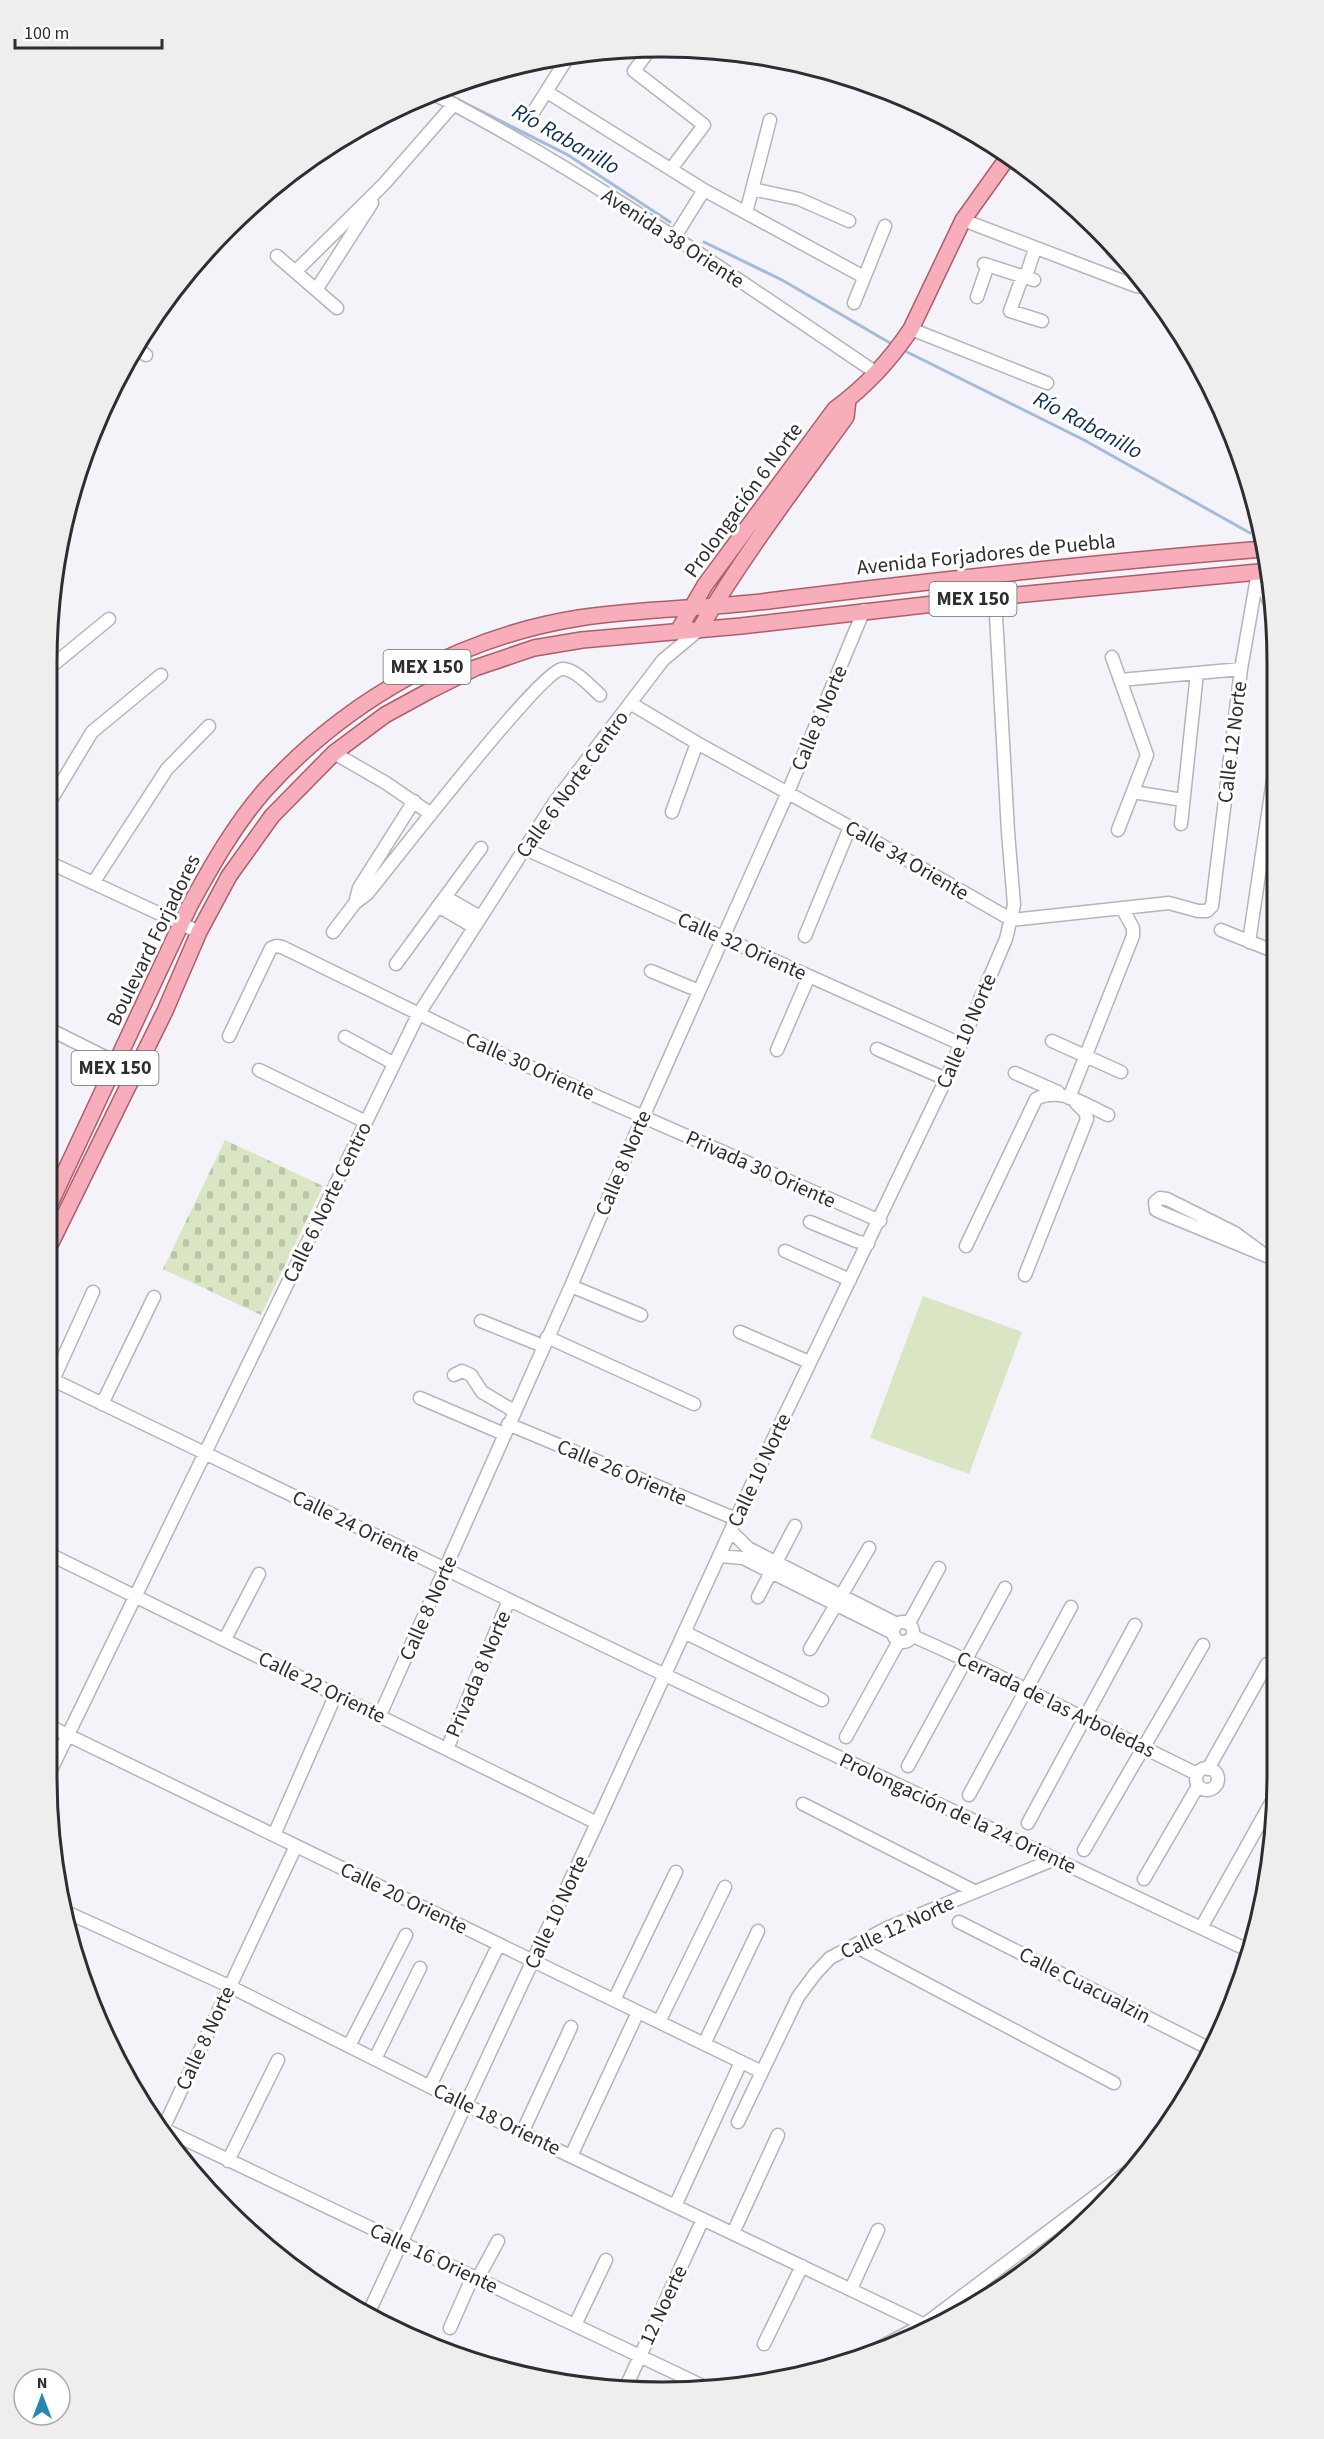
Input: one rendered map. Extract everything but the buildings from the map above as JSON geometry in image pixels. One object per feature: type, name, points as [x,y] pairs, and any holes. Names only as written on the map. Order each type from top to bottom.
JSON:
[{"type":"main road","name":"Prolongación 6 Norte","points":[[678,631],[735,543],[836,409],[875,372],[911,329],[963,220],[1004,163]]},
{"type":"main road","name":"Prolongación 6 Norte","points":[[699,630],[760,536],[846,417],[848,400]]},
{"type":"main road","name":"Avenida Forjadores de Puebla","points":[[713,606],[1138,559],[1256,550]]},
{"type":"main road","points":[[1112,587],[1118,575],[1138,559]]},
{"type":"main road","name":"Avenida Forjadores de Puebla","points":[[678,631],[864,610],[1260,572]]},
{"type":"main road","name":"Boulevard Forjadores","points":[[57,1189],[181,925],[213,863],[264,791],[334,725],[375,696],[425,668],[467,649],[530,628],[578,618],[713,606]]},
{"type":"main road","name":"Boulevard Forjadores","points":[[57,1231],[165,1011],[199,932],[229,876],[272,816],[334,753],[385,716],[475,668],[534,648],[582,640],[678,631]]},
{"type":"street","points":[[644,57],[634,71],[704,125],[671,169]]},
{"type":"street","points":[[534,111],[563,66]]},
{"type":"street","points":[[547,92],[704,190],[864,277]]},
{"type":"street","name":"Avenida 38 Oriente","points":[[443,98],[500,128],[674,238],[875,372]]},
{"type":"street","points":[[295,272],[384,184],[454,104]]},
{"type":"street","points":[[746,213],[770,120]]},
{"type":"street","points":[[316,290],[384,184]]},
{"type":"street","points":[[752,189],[799,199],[849,220]]},
{"type":"street","points":[[674,238],[704,190]]},
{"type":"street","points":[[963,220],[1135,286]]},
{"type":"street","points":[[854,303],[885,226]]},
{"type":"street","points":[[1035,249],[1028,277],[1010,311],[1042,321]]},
{"type":"street","points":[[277,256],[337,308]]},
{"type":"street","points":[[977,297],[986,265],[1028,277]]},
{"type":"street","points":[[911,329],[1047,382]]},
{"type":"street","points":[[142,352],[146,355]]},
{"type":"street","name":"Calle 12 Norte","points":[[1122,908],[1169,903],[1198,911],[1207,911],[1212,906],[1241,669],[1262,582]]},
{"type":"street","name":"Calle 10 Norte","points":[[371,2307],[809,1362],[880,1221],[946,1079],[1006,939],[1014,905],[995,597]]},
{"type":"street","name":"Calle 8 Norte","points":[[380,1715],[571,1286],[642,1117],[788,792],[864,610]]},
{"type":"street","points":[[57,662],[109,619]]},
{"type":"street","name":"Calle 6 Norte Centro","points":[[663,660],[699,630]]},
{"type":"street","name":"Calle 6 Norte Centro","points":[[57,1758],[418,1015],[554,803],[663,660],[678,631]]},
{"type":"street","points":[[1112,657],[1147,755],[1118,830]]},
{"type":"street","points":[[333,932],[355,903],[367,894],[513,713],[554,673],[563,669],[573,672],[600,695]]},
{"type":"street","points":[[1120,680],[1241,669]]},
{"type":"street","points":[[1181,824],[1197,673]]},
{"type":"street","points":[[57,790],[92,732],[161,675]]},
{"type":"street","name":"Calle 34 Oriente","points":[[630,703],[1011,920]]},
{"type":"street","points":[[93,883],[167,769],[209,726]]},
{"type":"street","points":[[672,812],[697,743]]},
{"type":"street","points":[[334,753],[414,801],[431,814]]},
{"type":"street","points":[[1133,792],[1183,800]]},
{"type":"street","points":[[355,903],[358,888],[414,801]]},
{"type":"street","points":[[1249,942],[1267,820]]},
{"type":"street","points":[[805,936],[850,827]]},
{"type":"street","points":[[396,964],[481,848]]},
{"type":"street","name":"Calle 32 Oriente","points":[[523,849],[961,1044]]},
{"type":"street","points":[[377,859],[388,868]]},
{"type":"street","points":[[57,866],[199,932]]},
{"type":"street","points":[[442,902],[477,922]]},
{"type":"street","points":[[1011,920],[1122,908],[1133,928],[1133,936],[1086,1056],[1065,1096]]},
{"type":"street","points":[[1221,930],[1267,948]]},
{"type":"street","points":[[229,1036],[271,948],[276,946],[418,1015]]},
{"type":"street","points":[[651,971],[699,991]]},
{"type":"street","points":[[777,1050],[809,976]]},
{"type":"street","name":"Calle 30 Oriente","points":[[418,1015],[642,1117]]},
{"type":"street","points":[[57,1033],[117,1063]]},
{"type":"street","points":[[345,1037],[393,1064]]},
{"type":"street","points":[[1052,1041],[1121,1072]]},
{"type":"street","points":[[877,1049],[946,1079]]},
{"type":"street","points":[[259,1070],[366,1122]]},
{"type":"street","points":[[1015,1073],[1108,1115]]},
{"type":"street","points":[[966,1246],[1036,1099],[1044,1095],[1065,1096],[1085,1112],[1087,1119],[1025,1275]]},
{"type":"street","name":"Privada 30 Oriente","points":[[642,1117],[880,1221]]},
{"type":"street","points":[[1267,1255],[1235,1233],[1167,1199],[1160,1198],[1155,1202],[1156,1210],[1160,1212],[1267,1256]]},
{"type":"street","points":[[810,1222],[856,1242],[868,1244]]},
{"type":"street","points":[[785,1251],[850,1280]]},
{"type":"street","points":[[571,1286],[641,1315]]},
{"type":"street","points":[[57,1365],[93,1292]]},
{"type":"street","points":[[102,1404],[154,1297]]},
{"type":"street","points":[[482,1321],[545,1342],[694,1404]]},
{"type":"street","points":[[740,1332],[809,1362]]},
{"type":"street","points":[[454,1375],[462,1371],[471,1375],[482,1392],[514,1411]]},
{"type":"street","name":"Calle 24 Oriente","points":[[57,1382],[665,1674]]},
{"type":"street","name":"Calle 26 Oriente","points":[[420,1398],[506,1429],[733,1525]]},
{"type":"street","points":[[733,1525],[748,1548],[774,1567],[899,1630]]},
{"type":"street","points":[[758,1598],[795,1527]]},
{"type":"street","points":[[810,1649],[869,1548]]},
{"type":"street","points":[[719,1556],[743,1558],[774,1567]]},
{"type":"street","name":"Calle 22 Oriente","points":[[57,1558],[597,1823]]},
{"type":"street","points":[[846,1737],[899,1630],[939,1568]]},
{"type":"street","points":[[225,1639],[259,1574]]},
{"type":"street","points":[[908,1766],[1005,1588]]},
{"type":"street","name":"Privada 8 Norte","points":[[447,1749],[509,1600]]},
{"type":"street","points":[[969,1795],[1071,1607]]},
{"type":"street","points":[[1028,1823],[1135,1626]]},
{"type":"street","name":"Cerrada de las Arboledas","points":[[899,1630],[914,1631],[913,1636],[1145,1746],[1201,1776]]},
{"type":"street","points":[[684,1632],[822,1700]]},
{"type":"street","points":[[1084,1850],[1203,1645]]},
{"type":"street","points":[[1144,1879],[1267,1664]]},
{"type":"street","name":"Prolongación de la 24 Oriente","points":[[665,1674],[1242,1947]]},
{"type":"street","points":[[274,1835],[336,1694]]},
{"type":"street","name":"Calle 20 Oriente","points":[[57,1730],[762,2072]]},
{"type":"street","points":[[803,1804],[974,1891]]},
{"type":"street","points":[[1201,1928],[1266,1812]]},
{"type":"street","name":"Calle 8 Norte","points":[[164,2121],[296,1846]]},
{"type":"street","name":"Calle 12 Norte","points":[[738,2122],[798,1997],[830,1958],[888,1928],[1054,1858]]},
{"type":"street","points":[[614,2000],[676,1872]]},
{"type":"street","points":[[659,2022],[725,1887]]},
{"type":"street","name":"Calle 18 Oriente","points":[[74,1915],[229,1986],[522,2133],[922,2323]]},
{"type":"street","name":"Calle Cuacualzin","points":[[959,1922],[1204,2046]]},
{"type":"street","points":[[704,2044],[758,1931]]},
{"type":"street","points":[[349,2046],[406,1935]]},
{"type":"street","points":[[430,2086],[499,1944]]},
{"type":"street","points":[[855,1946],[1114,2083]]},
{"type":"street","points":[[375,2059],[420,1968]]},
{"type":"street","points":[[571,2156],[639,2012]]},
{"type":"street","points":[[522,2133],[572,2027]]},
{"type":"street","points":[[228,2161],[278,2060]]},
{"type":"street","points":[[675,2206],[741,2062]]},
{"type":"street","points":[[733,2233],[778,2135]]},
{"type":"street","name":"Calle 16 Oriente","points":[[177,2138],[476,2277],[692,2381]]},
{"type":"street","points":[[951,2308],[1103,2191]]},
{"type":"street","name":"12 Noerte","points":[[628,2381],[703,2219]]},
{"type":"street","points":[[851,2289],[878,2230]]},
{"type":"street","points":[[450,2328],[476,2277],[492,2264],[498,2241]]},
{"type":"street","points":[[575,2325],[606,2260]]},
{"type":"street","points":[[764,2344],[802,2266]]},
{"type":"green space","points":[[225,1140],[323,1186],[261,1315],[163,1269]]},
{"type":"green space","points":[[923,1296],[1022,1332],[969,1474],[870,1438]]},
{"type":"waterway","name":"Río Rabanillo","points":[[450,96],[568,155],[670,222]]},
{"type":"waterway","name":"Río Rabanillo","points":[[704,242],[782,280],[890,343]]},
{"type":"waterway","name":"Río Rabanillo","points":[[907,352],[1084,440],[1250,533]]}]
